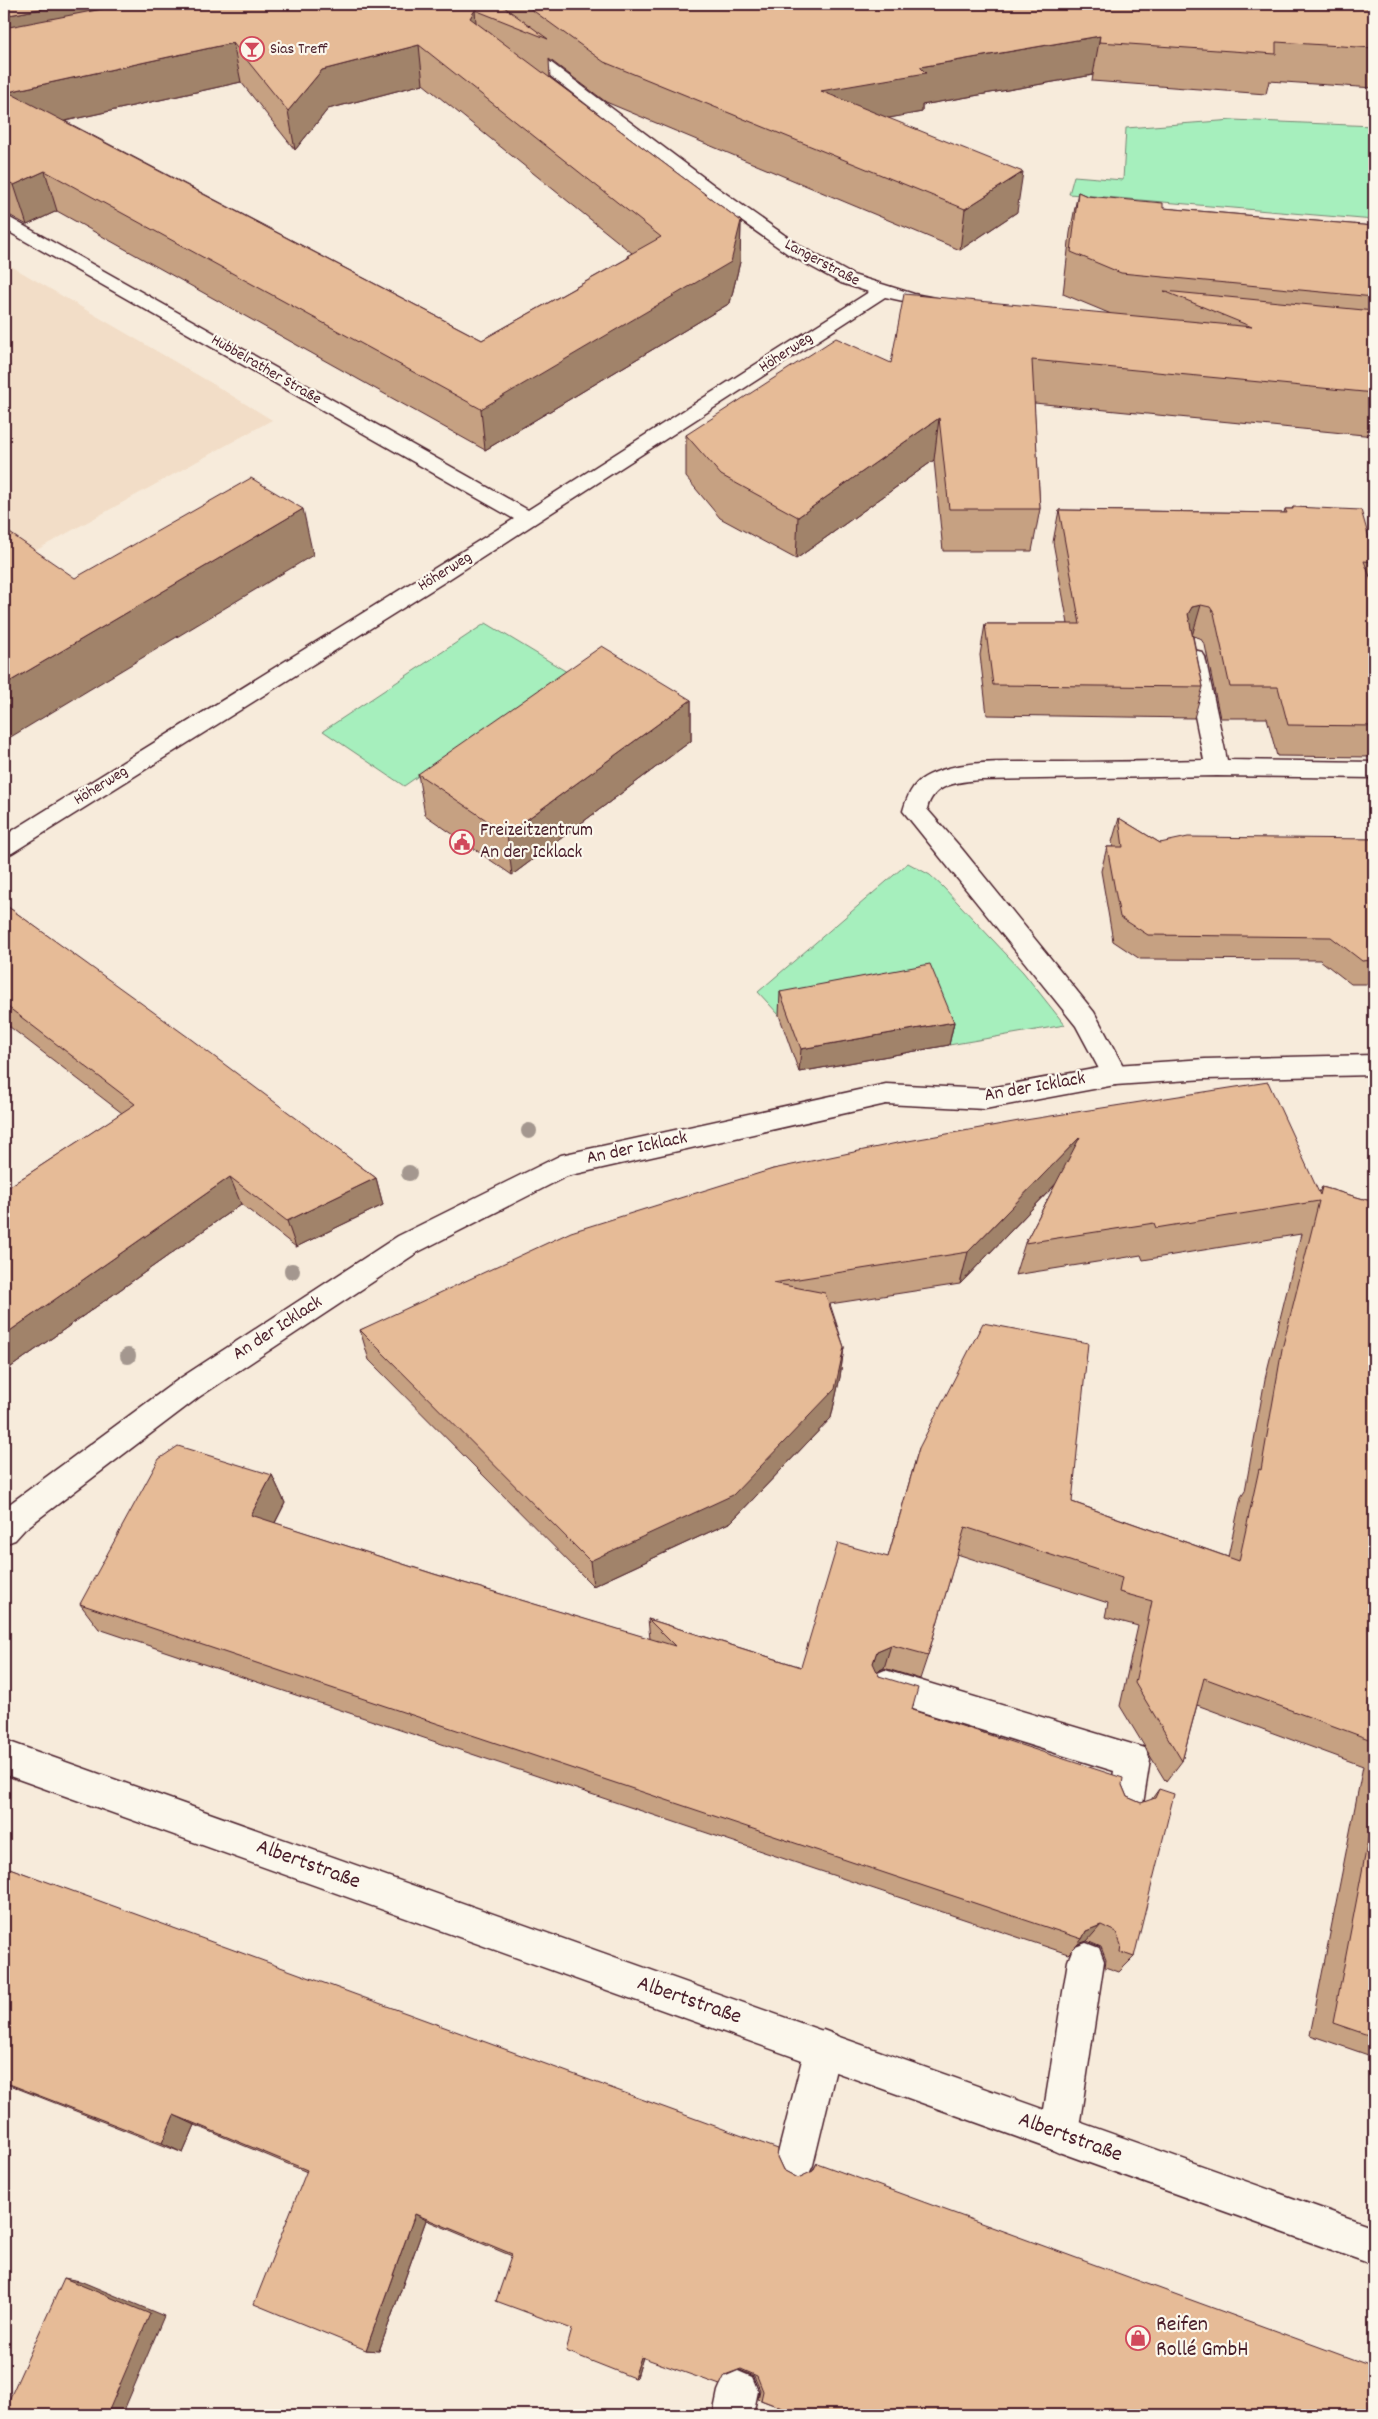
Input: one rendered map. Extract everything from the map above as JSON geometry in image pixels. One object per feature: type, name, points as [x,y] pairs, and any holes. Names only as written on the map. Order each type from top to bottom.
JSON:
[{"type":"street","name":"Langerstraße","points":[[464,4],[709,190],[794,250],[847,279],[882,291],[911,299],[959,306]]},
{"type":"street","name":"Hubbelrather Straße","points":[[4,222],[528,519]]},
{"type":"street","name":"Höherweg","points":[[4,847],[528,519],[882,291]]},
{"type":"street","points":[[1192,645],[1217,768]]},
{"type":"street","points":[[1115,1074],[1085,1019],[954,855],[915,811],[916,800],[925,787],[942,778],[958,773],[991,771],[1217,768],[1374,770]]},
{"type":"street","name":"An der Icklack","points":[[4,1530],[14,1519],[189,1388],[392,1254],[561,1166],[886,1094],[985,1099],[1115,1074],[1325,1064],[1374,1065]]},
{"type":"street","points":[[885,1686],[1133,1760],[1126,1804]]},
{"type":"street","name":"Albertstraße","points":[[4,1757],[1374,2246]]},
{"type":"street","points":[[1059,2134],[1086,1960]]},
{"type":"street","points":[[794,2165],[823,2048]]},
{"type":"shaded area","points":[[4,262],[213,384],[272,420],[4,568]]},
{"type":"green space","points":[[1233,120],[1374,126],[1374,220],[1069,194],[1074,176],[1123,180],[1126,128]]},
{"type":"green space","points":[[486,623],[567,672],[404,786],[323,731]]},
{"type":"green space","points":[[908,863],[930,875],[943,887],[1023,972],[1065,1025],[949,1045],[779,1015],[758,992]]},
{"type":"building","points":[[4,4],[67,4],[4,16]]},
{"type":"building","points":[[128,4],[500,4],[548,39],[475,10],[470,18],[741,221],[731,262],[481,409],[45,171],[14,185],[4,179],[4,28]],"holes":[[[233,43],[288,111],[322,70],[419,45],[661,237],[627,256],[630,257],[482,340],[8,92]]]},
{"type":"building","points":[[524,4],[1374,4],[1374,48],[1276,42],[1276,54],[1099,42],[1100,36],[920,67],[926,73],[821,91],[1023,172],[965,209],[604,62]]},
{"type":"building","points":[[1078,192],[1087,196],[1163,203],[1163,208],[1374,226],[1374,297],[1121,273],[1071,252]]},
{"type":"building","points":[[1164,291],[1374,311],[1374,393],[1032,360],[1040,509],[949,509],[939,418],[798,517],[721,475],[686,435],[836,338],[891,363],[904,294],[1252,327]]},
{"type":"building","points":[[251,478],[303,509],[4,685],[4,529],[75,578]]},
{"type":"building","points":[[1293,507],[1361,510],[1374,555],[1374,562],[1364,561],[1374,587],[1374,726],[1288,725],[1278,687],[1230,687],[1214,613],[1210,607],[1201,605],[1192,607],[1188,614],[1203,687],[993,685],[985,624],[1080,624],[1059,510],[1287,513],[1285,509],[1293,509]]},
{"type":"building","points":[[602,646],[691,700],[507,834],[418,774]]},
{"type":"building","points":[[1119,818],[1160,843],[1188,837],[1374,839],[1374,960],[1362,961],[1331,937],[1148,935],[1120,917],[1107,847],[1123,847]]},
{"type":"building","points":[[4,904],[188,1037],[376,1178],[287,1221],[230,1177],[4,1335],[4,1190],[135,1104],[4,1004]]},
{"type":"building","points":[[930,964],[954,1022],[801,1049],[780,992]]},
{"type":"building","points":[[1268,1082],[1320,1195],[1322,1187],[1374,1202],[1374,1741],[1204,1678],[1182,1761],[1135,1683],[1152,1601],[1119,1592],[1122,1578],[965,1527],[928,1655],[891,1645],[877,1651],[873,1663],[879,1676],[918,1688],[912,1710],[1123,1778],[1122,1785],[1127,1797],[1141,1803],[1155,1798],[1159,1789],[1174,1794],[1134,1957],[1120,1952],[1121,1945],[1116,1932],[1101,1925],[1086,1931],[1082,1939],[80,1604],[159,1459],[178,1446],[272,1475],[251,1515],[434,1574],[675,1646],[648,1619],[801,1667],[838,1543],[888,1557],[919,1448],[983,1323],[1088,1343],[1072,1502],[1239,1561],[1259,1469],[1261,1470],[1282,1349],[1319,1201],[1156,1228],[1154,1223],[1025,1243],[1080,1137],[968,1252],[773,1283],[825,1293],[844,1347],[835,1389],[733,1495],[590,1561],[360,1330],[571,1232],[773,1169],[897,1143],[1019,1121]]},
{"type":"building","points":[[1374,1809],[1374,2037],[1333,2023]]},
{"type":"building","points":[[4,1866],[778,2149],[777,2157],[783,2170],[798,2178],[813,2171],[817,2163],[1374,2367],[1374,2415],[800,2415],[761,2400],[763,2391],[757,2376],[741,2369],[725,2375],[720,2385],[641,2357],[634,2378],[566,2351],[572,2329],[496,2301],[512,2254],[415,2214],[366,2350],[254,2304],[307,2170],[174,2115],[162,2143],[4,2082]]},
{"type":"building","points":[[64,2278],[150,2314],[107,2415],[4,2415],[4,2411]]},
{"type":"place","name":"Sias Treff","points":[[252,49]]},
{"type":"place","name":"Freizeitzentrum An der Icklack","points":[[462,842]]},
{"type":"place","name":"Reifen Rollé GmbH","points":[[1138,2338]]}]
